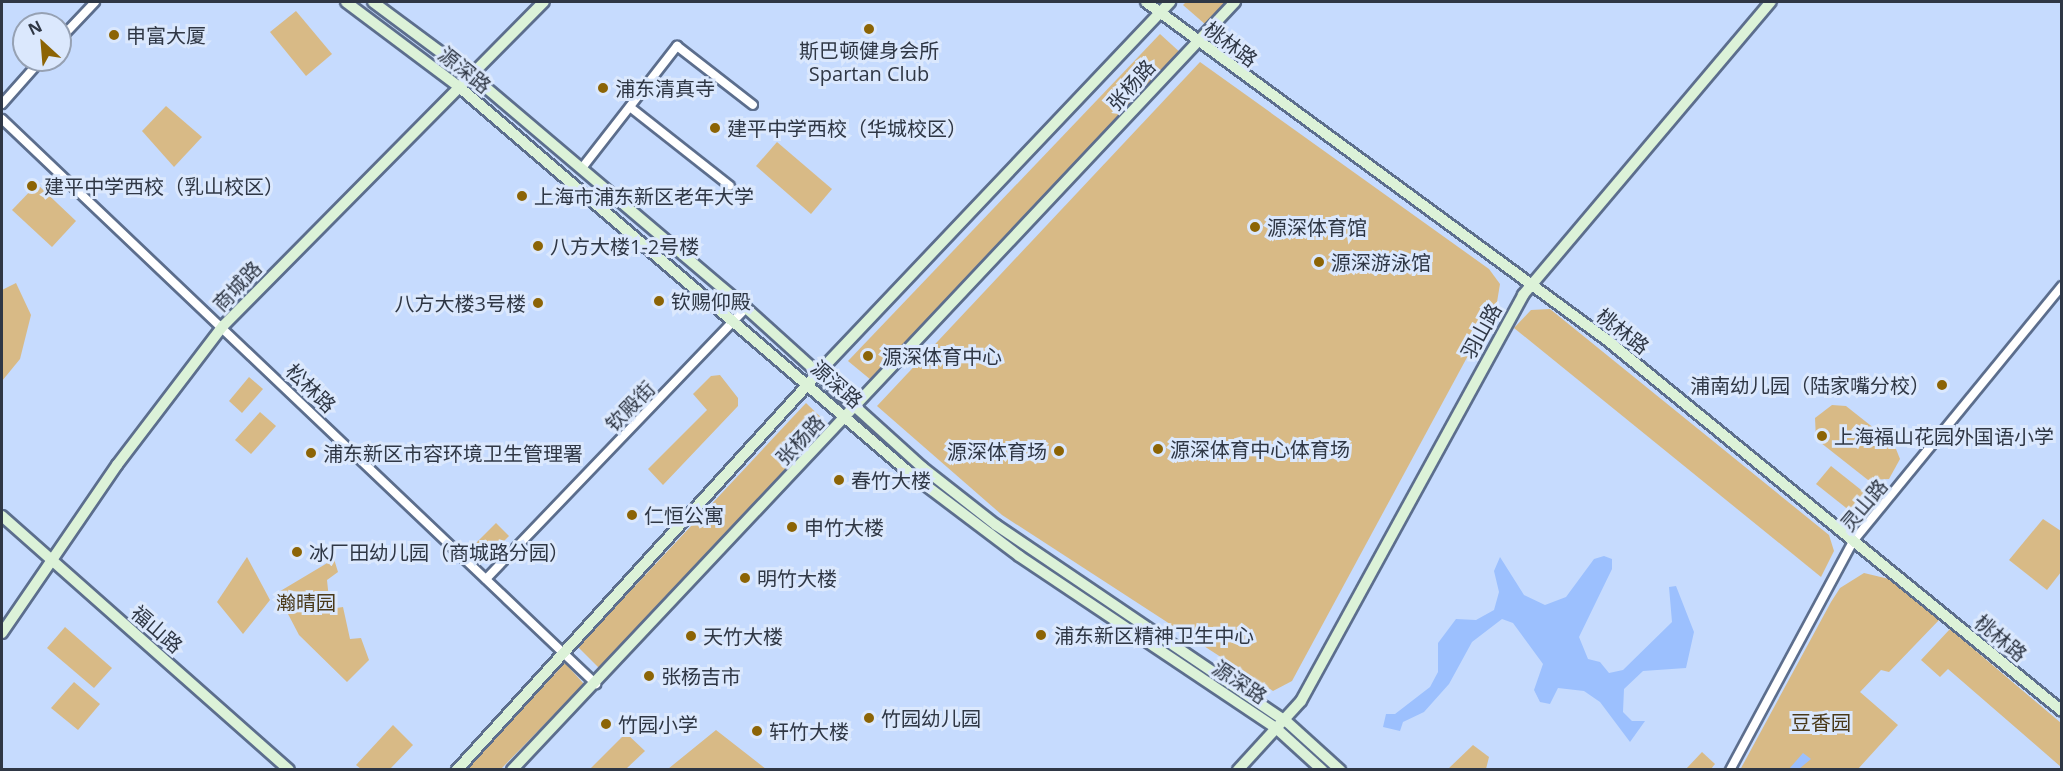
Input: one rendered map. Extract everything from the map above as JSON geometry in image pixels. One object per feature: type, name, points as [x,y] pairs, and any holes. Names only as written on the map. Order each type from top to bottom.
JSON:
[{"type":"main road","name":"源深路","points":[[346,2],[458,86],[735,319],[847,417],[1001,543],[1277,729],[1322,770]]},
{"type":"main road","name":"源深路","points":[[374,2],[470,74],[582,168],[820,371],[856,408],[996,525],[1286,721],[1340,770]]},
{"type":"main road","name":"商城路","points":[[2,633],[52,560],[223,326],[458,86],[544,2]]},
{"type":"main road","name":"桃林路","points":[[1146,2],[1196,41],[1531,285],[1854,540],[2061,711]]},
{"type":"main road","name":"张杨路","points":[[457,770],[820,371],[1170,2]]},
{"type":"main road","name":"张杨路","points":[[512,770],[856,408],[1234,2]]},
{"type":"main road","name":"羽山路","points":[[1238,770],[1286,721],[1531,285],[1771,2]]},
{"type":"main road","name":"福山路","points":[[2,516],[289,770]]},
{"type":"street","points":[[72,26],[95,2]]},
{"type":"street","points":[[582,168],[677,46],[753,105]]},
{"type":"street","points":[[2,104],[30,72]]},
{"type":"street","points":[[630,107],[730,186]]},
{"type":"street","name":"松林路","points":[[2,120],[223,326],[596,684]]},
{"type":"street","name":"灵山路","points":[[1731,770],[1854,540],[2061,286]]},
{"type":"street","name":"钦殿街","points":[[486,579],[746,308]]},
{"type":"green space","points":[[1186,2],[1228,2],[1206,25],[1183,5]]},
{"type":"green space","points":[[296,11],[332,54],[306,76],[270,32]]},
{"type":"green space","points":[[1160,34],[1183,55],[871,380],[848,361]]},
{"type":"green space","name":"源深体育中心","points":[[1200,62],[1489,269],[1500,284],[1497,302],[1292,681],[1273,691],[1002,515],[877,406]]},
{"type":"green space","points":[[166,106],[202,137],[174,167],[142,131]]},
{"type":"green space","points":[[777,142],[832,189],[811,214],[756,166]]},
{"type":"green space","points":[[37,184],[76,221],[52,247],[12,210]]},
{"type":"green space","points":[[16,283],[31,315],[20,359],[2,381],[2,290]]},
{"type":"green space","points":[[1550,309],[1829,535],[1834,551],[1821,577],[1514,328],[1531,310]]},
{"type":"green space","points":[[720,375],[738,398],[738,406],[663,485],[648,469],[707,410],[693,394],[711,376]]},
{"type":"green space","points":[[249,377],[263,389],[242,413],[229,401]]},
{"type":"green space","points":[[806,403],[829,425],[600,669],[578,647]]},
{"type":"green space","points":[[1832,405],[1846,406],[1894,444],[1900,459],[1889,479],[1868,480],[1816,439],[1815,418]]},
{"type":"green space","points":[[260,412],[276,426],[251,454],[235,440]]},
{"type":"green space","points":[[1831,466],[1865,493],[1850,511],[1816,484]]},
{"type":"green space","points":[[2043,519],[2061,531],[2061,572],[2047,590],[2009,560]]},
{"type":"green space","points":[[496,523],[509,536],[486,559],[473,546]]},
{"type":"green space","points":[[247,557],[270,600],[243,634],[217,602]]},
{"type":"green space","name":"瀚晴园","points":[[334,559],[338,572],[327,580],[330,609],[343,607],[350,639],[361,638],[369,660],[347,682],[299,635],[277,593]]},
{"type":"green space","name":"豆香园","points":[[1864,573],[1889,579],[1940,619],[1889,672],[1881,670],[1860,692],[1898,725],[1858,769],[1740,770],[1831,602],[1840,588]]},
{"type":"green space","points":[[65,627],[112,668],[94,688],[47,648]]},
{"type":"green space","points":[[1950,629],[2061,723],[2061,767],[1948,669],[1940,677],[1921,660]]},
{"type":"green space","points":[[565,663],[584,684],[501,769],[467,769]]},
{"type":"green space","points":[[74,682],[100,704],[78,730],[51,708]]},
{"type":"green space","points":[[393,725],[413,745],[390,769],[361,769],[356,765]]},
{"type":"green space","points":[[716,730],[766,769],[668,769]]},
{"type":"green space","points":[[626,733],[645,751],[626,769],[590,769]]},
{"type":"green space","points":[[1473,745],[1489,757],[1486,769],[1448,769]]},
{"type":"green space","points":[[1702,752],[1715,764],[1711,769],[1686,769]]},
{"type":"water","points":[[1604,556],[1612,559],[1612,569],[1579,637],[1588,659],[1600,662],[1609,673],[1623,670],[1672,622],[1669,587],[1676,586],[1694,632],[1686,668],[1643,671],[1624,689],[1623,712],[1632,721],[1645,721],[1630,742],[1600,702],[1584,691],[1558,688],[1550,704],[1540,702],[1534,690],[1543,664],[1513,623],[1502,619],[1472,642],[1449,684],[1424,712],[1403,722],[1400,731],[1383,727],[1386,714],[1395,714],[1430,687],[1438,672],[1438,643],[1456,619],[1476,620],[1494,610],[1499,592],[1494,571],[1500,557],[1524,595],[1545,605],[1566,597],[1594,559]]},
{"type":"water","points":[[1803,753],[1811,759],[1799,769],[1789,769]]},
{"type":"place","name":"斯巴顿健身会所 Spartan Club","points":[[869,29]]},
{"type":"place","name":"申富大厦","points":[[114,35]]},
{"type":"place","name":"浦东清真寺","points":[[603,88]]},
{"type":"place","name":"建平中学西校（华城校区）","points":[[715,128]]},
{"type":"place","name":"建平中学西校（乳山校区）","points":[[32,186]]},
{"type":"place","name":"上海市浦东新区老年大学","points":[[522,196]]},
{"type":"place","name":"源深体育馆","points":[[1255,227]]},
{"type":"place","name":"八方大楼1-2号楼","points":[[538,246]]},
{"type":"place","name":"源深游泳馆","points":[[1319,262]]},
{"type":"place","name":"钦赐仰殿","points":[[659,301]]},
{"type":"place","name":"八方大楼3号楼","points":[[538,303]]},
{"type":"place","name":"源深体育中心","points":[[868,356]]},
{"type":"place","name":"浦南幼儿园（陆家嘴分校）","points":[[1942,385]]},
{"type":"place","name":"上海福山花园外国语小学","points":[[1822,436]]},
{"type":"place","name":"源深体育中心体育场","points":[[1158,449]]},
{"type":"place","name":"源深体育场","points":[[1059,451]]},
{"type":"place","name":"浦东新区市容环境卫生管理署","points":[[311,453]]},
{"type":"place","name":"春竹大楼","points":[[839,480]]},
{"type":"place","name":"仁恒公寓","points":[[632,515]]},
{"type":"place","name":"申竹大楼","points":[[792,527]]},
{"type":"place","name":"冰厂田幼儿园（商城路分园）","points":[[297,552]]},
{"type":"place","name":"明竹大楼","points":[[745,578]]},
{"type":"place","name":"浦东新区精神卫生中心","points":[[1041,635]]},
{"type":"place","name":"天竹大楼","points":[[691,636]]},
{"type":"place","name":"张杨吉市","points":[[649,676]]},
{"type":"place","name":"竹园幼儿园","points":[[869,718]]},
{"type":"place","name":"竹园小学","points":[[606,724]]},
{"type":"place","name":"轩竹大楼","points":[[757,731]]}]
